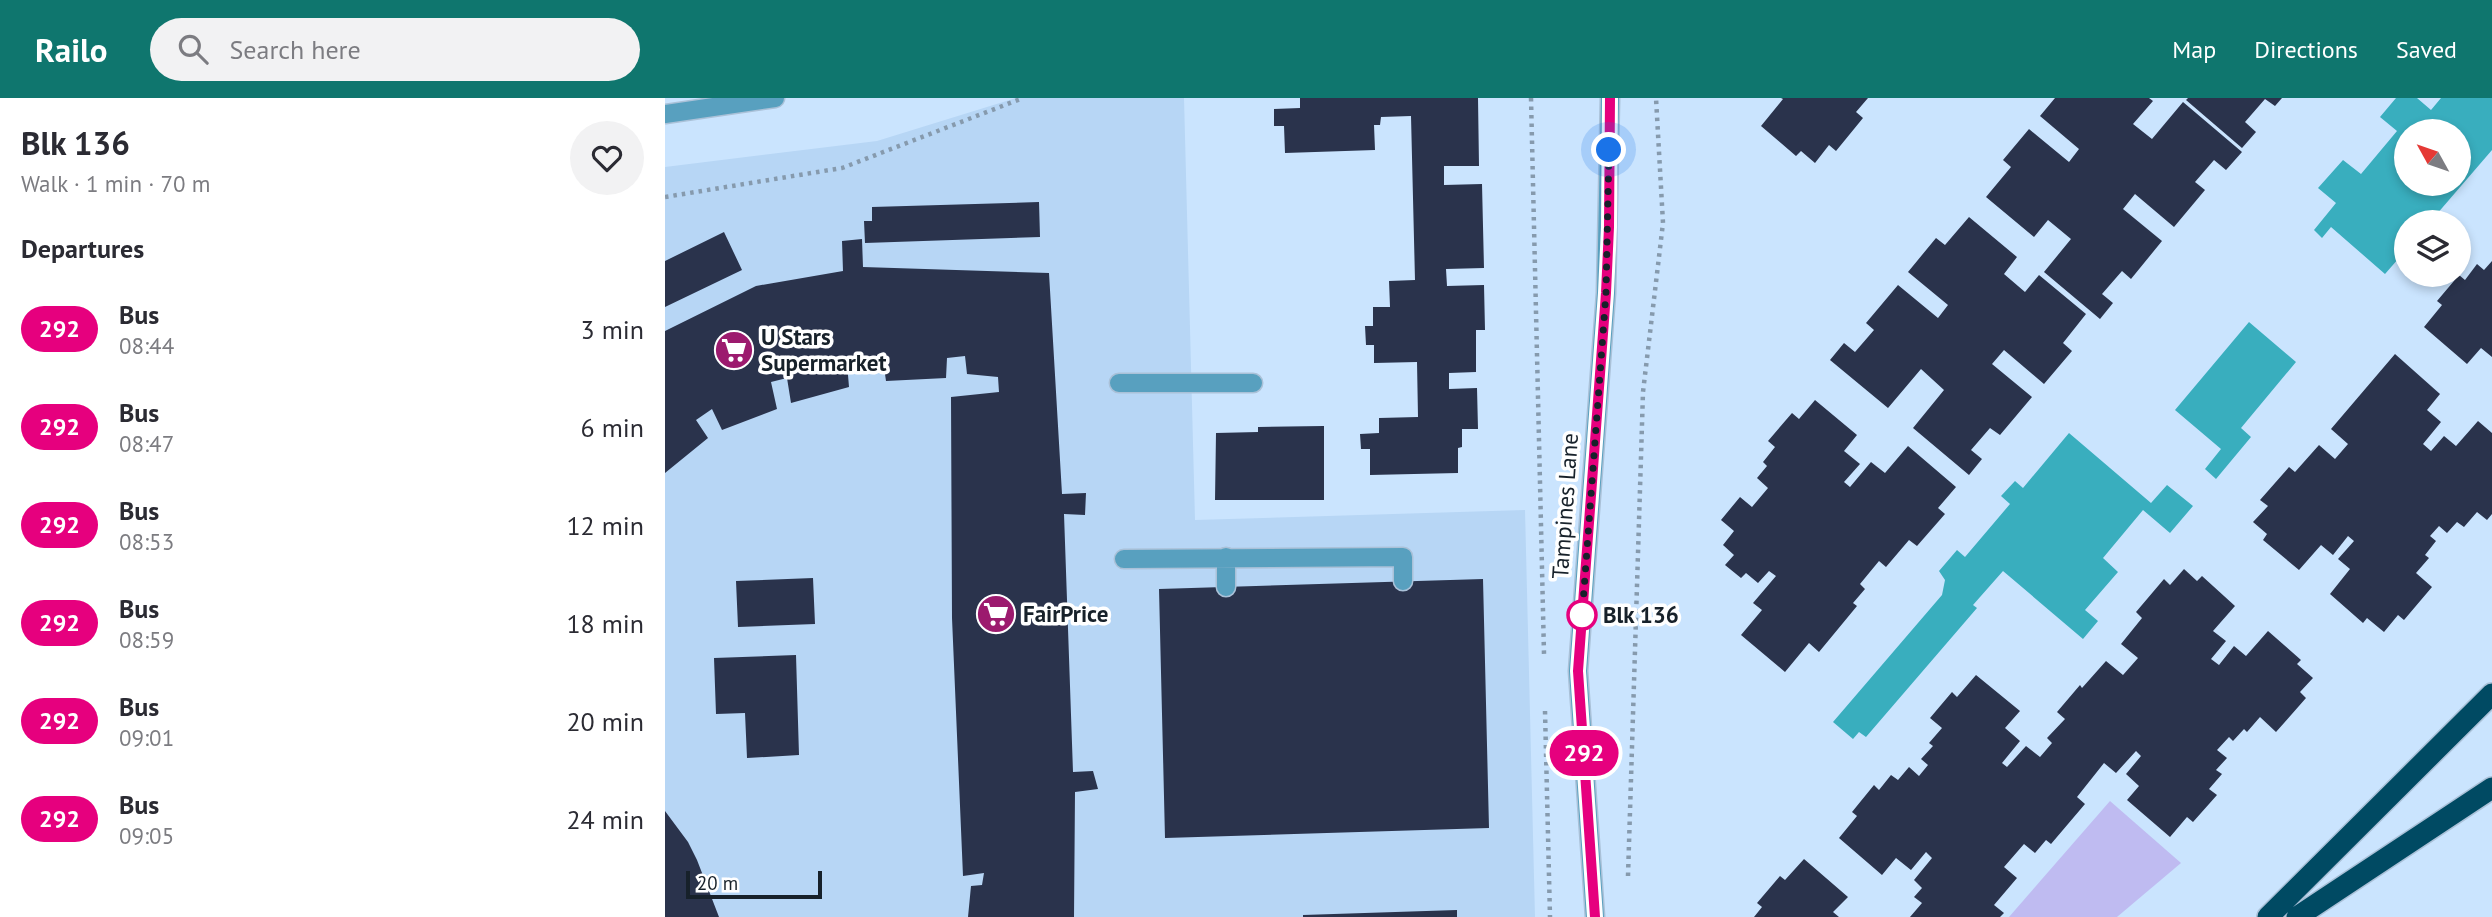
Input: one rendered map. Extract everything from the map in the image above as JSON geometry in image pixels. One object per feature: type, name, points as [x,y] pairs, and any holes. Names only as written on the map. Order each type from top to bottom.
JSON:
[{"type":"highway","points":[[2268,917],[2492,694]]},
{"type":"highway","points":[[2297,917],[2492,788]]},
{"type":"street","points":[[665,114],[775,98]]},
{"type":"street","name":"Tampines Lane","points":[[1595,917],[1578,671],[1606,293],[1610,98]]},
{"type":"street","points":[[1119,383],[1253,383]]},
{"type":"street","points":[[1124,559],[1403,556],[1403,581]]},
{"type":"street","points":[[1226,557],[1226,587]]},
{"type":"path","points":[[665,197],[842,168],[1023,98]]},
{"type":"path","points":[[1531,98],[1544,667]]},
{"type":"path","points":[[1627,886],[1643,392],[1663,223],[1656,98]]},
{"type":"path","points":[[1545,709],[1550,917]]},
{"type":"shaded area","points":[[1016,98],[1184,98],[1195,520],[1525,510],[1535,917],[665,917],[665,167],[877,141]]},
{"type":"shaded area","points":[[2110,801],[2181,863],[2117,917],[2009,917]]},
{"type":"water","points":[[2396,98],[2417,98],[2431,110],[2441,98],[2492,98],[2492,150],[2471,174],[2471,119],[2394,119],[2394,129],[2380,117]]},
{"type":"water","points":[[2394,135],[2394,196],[2452,196],[2440,210],[2394,210],[2394,264],[2385,274],[2331,227],[2322,238],[2314,230],[2336,203],[2318,188],[2343,160],[2361,174]]},
{"type":"water","points":[[2249,322],[2296,362],[2241,428],[2251,437],[2216,479],[2205,469],[2221,449],[2175,410]]},
{"type":"water","points":[[2069,433],[2151,503],[2167,485],[2193,506],[2170,533],[2143,510],[2103,558],[2118,572],[2085,610],[2098,621],[2083,639],[2003,571],[1973,605],[1977,608],[1866,737],[1859,732],[1853,739],[1833,722],[1942,595],[1945,580],[1939,571],[1957,550],[1965,557],[2010,504],[2001,496],[2015,481],[2023,488]]},
{"type":"building","points":[[1300,98],[1478,98],[1479,166],[1444,166],[1444,185],[1482,184],[1484,268],[1446,269],[1447,286],[1484,285],[1485,330],[1476,330],[1476,372],[1449,373],[1449,389],[1477,388],[1478,429],[1462,429],[1462,447],[1458,448],[1458,473],[1370,475],[1370,449],[1361,449],[1360,434],[1379,433],[1379,418],[1418,417],[1417,362],[1374,363],[1374,345],[1366,345],[1365,326],[1373,326],[1373,307],[1390,307],[1389,281],[1415,280],[1411,116],[1381,117],[1380,125],[1374,125],[1375,150],[1285,153],[1284,126],[1274,126],[1274,109],[1300,108]]},
{"type":"building","points":[[1781,98],[1868,98],[1856,112],[1863,118],[1836,151],[1829,145],[1815,163],[1801,151],[1796,156],[1761,126],[1783,99]]},
{"type":"building","points":[[2055,98],[2149,98],[2153,101],[2133,124],[2152,139],[2183,102],[2242,152],[2226,170],[2214,160],[2195,182],[2205,190],[2174,227],[2135,194],[2123,209],[2162,241],[2131,279],[2122,271],[2102,294],[2113,303],[2100,319],[2044,272],[2071,239],[2048,220],[2034,237],[1986,197],[2011,167],[2003,160],[2029,129],[2069,162],[2079,149],[2040,116]]},
{"type":"building","points":[[2282,98],[2275,106],[2265,99],[2245,122],[2256,132],[2242,148],[2186,100]]},
{"type":"building","points":[[1039,202],[1040,237],[865,243],[864,221],[872,221],[872,207]]},
{"type":"building","points":[[1969,217],[2017,257],[2004,274],[2025,292],[2039,275],[2086,314],[2063,343],[2072,351],[2044,384],[2004,350],[1992,364],[2032,397],[2000,435],[1990,428],[1971,450],[1982,459],[1969,475],[1913,428],[1944,390],[1921,369],[1888,408],[1830,360],[1844,343],[1855,352],[1874,330],[1866,323],[1898,285],[1938,318],[1948,305],[1908,272],[1936,238],[1945,245]]},
{"type":"building","points":[[724,232],[742,270],[665,307],[665,261]]},
{"type":"building","points":[[862,239],[863,267],[1049,273],[1062,494],[1086,493],[1085,515],[1064,514],[1073,772],[1093,771],[1098,789],[1075,792],[1074,917],[968,917],[971,886],[982,885],[984,873],[963,876],[952,618],[951,397],[999,392],[998,377],[967,374],[965,356],[947,358],[946,378],[886,381],[883,360],[847,363],[849,387],[791,403],[787,378],[771,382],[777,409],[722,430],[712,409],[696,420],[708,438],[665,473],[665,331],[756,286],[843,271],[842,241]]},
{"type":"building","points":[[2492,261],[2492,357],[2481,348],[2467,364],[2424,327],[2442,305],[2437,301],[2449,287],[2471,287],[2471,272],[2477,264],[2484,270]]},
{"type":"building","points":[[2395,354],[2440,394],[2427,410],[2441,422],[2423,444],[2431,451],[2444,436],[2456,446],[2478,421],[2492,433],[2492,514],[2487,520],[2477,512],[2464,527],[2457,522],[2447,533],[2439,526],[2430,536],[2436,541],[2425,555],[2429,558],[2416,573],[2432,587],[2404,620],[2398,615],[2384,632],[2367,618],[2363,623],[2330,594],[2350,569],[2338,559],[2354,541],[2348,536],[2333,555],[2321,545],[2299,570],[2263,540],[2267,534],[2253,522],[2268,506],[2260,500],[2289,467],[2295,472],[2319,445],[2335,459],[2348,444],[2331,429]]},
{"type":"building","points":[[1815,400],[1857,435],[1844,451],[1860,464],[1844,482],[1850,487],[1871,462],[1885,473],[1908,446],[1956,487],[1938,508],[1945,514],[1917,546],[1909,540],[1886,567],[1879,561],[1860,584],[1865,589],[1853,603],[1857,606],[1819,652],[1809,643],[1785,672],[1741,635],[1762,610],[1753,603],[1776,576],[1769,571],[1758,583],[1746,573],[1741,578],[1725,565],[1734,555],[1723,545],[1734,531],[1721,520],[1740,497],[1752,507],[1768,488],[1757,478],[1767,466],[1763,462],[1775,447],[1768,441],[1792,413],[1799,419]]},
{"type":"building","points":[[1324,426],[1324,500],[1215,500],[1216,433],[1258,432],[1258,427]]},
{"type":"building","points":[[2184,569],[2197,581],[2202,576],[2235,606],[2213,631],[2226,641],[2211,659],[2219,665],[2234,646],[2246,656],[2268,631],[2301,660],[2297,664],[2313,678],[2300,692],[2306,698],[2276,732],[2260,717],[2247,732],[2244,729],[2233,741],[2229,737],[2217,750],[2227,758],[2216,770],[2222,774],[2209,789],[2217,795],[2193,822],[2187,817],[2170,837],[2127,800],[2139,786],[2126,774],[2141,756],[2136,751],[2116,773],[2104,763],[2077,797],[2085,804],[2051,844],[2046,840],[2035,853],[2024,844],[2004,867],[2017,878],[1994,905],[2004,913],[2000,917],[1910,917],[1922,903],[1914,897],[1922,888],[1914,880],[1932,858],[1926,852],[1911,870],[1896,858],[1882,875],[1839,838],[1857,816],[1852,812],[1874,785],[1879,790],[1891,775],[1898,780],[1909,767],[1919,776],[1928,765],[1921,759],[1933,746],[1929,743],[1942,728],[1930,718],[1952,692],[1957,697],[1976,675],[2020,711],[2005,728],[2020,741],[2002,763],[2007,767],[2026,746],[2040,757],[2052,743],[2047,738],[2065,719],[2057,712],[2080,685],[2082,688],[2106,661],[2123,675],[2138,658],[2121,644],[2142,618],[2136,612],[2164,579],[2170,585]]},
{"type":"building","points":[[813,578],[815,624],[738,627],[736,581]]},
{"type":"building","points":[[1483,579],[1489,828],[1165,838],[1159,589]]},
{"type":"building","points":[[796,655],[799,755],[747,758],[745,713],[716,714],[714,658]]},
{"type":"building","points":[[665,811],[688,842],[719,917],[665,917]]},
{"type":"building","points":[[1804,859],[1848,897],[1833,912],[1839,917],[1754,917],[1762,907],[1757,903],[1780,876],[1785,880]]},
{"type":"building","points":[[1457,910],[1457,917],[1303,917],[1303,915]]},
{"type":"bus line","name":"292","points":[[1595,917],[1578,671],[1606,293],[1610,98]]},
{"type":"place","name":"U Stars Supermarket","points":[[734,350]]},
{"type":"place","name":"FairPrice","points":[[996,614]]},
{"type":"place","name":"Blk 136","points":[[1582,615]]},
{"type":"route","points":[[1582,615],[1606,293],[1609,150]]}]
